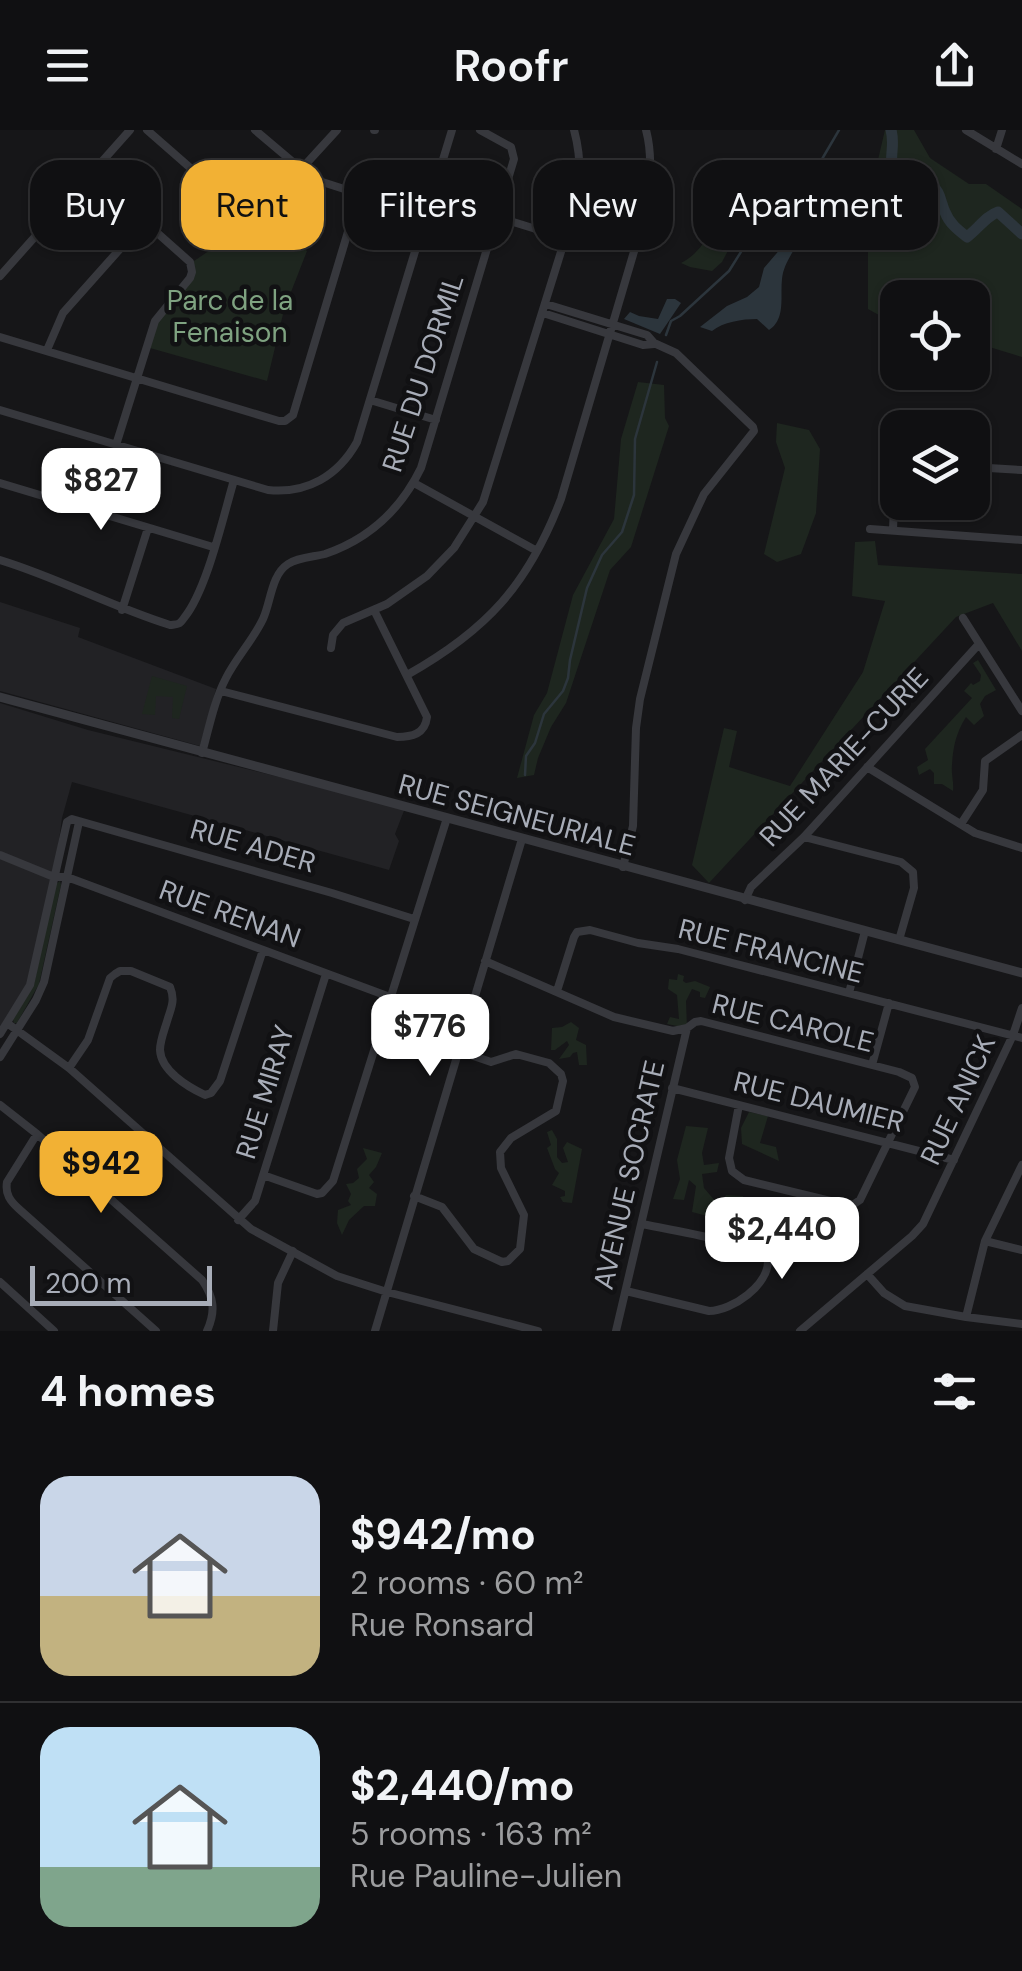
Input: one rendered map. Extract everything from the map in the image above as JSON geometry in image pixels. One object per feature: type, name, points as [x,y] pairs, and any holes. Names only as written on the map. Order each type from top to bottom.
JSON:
[{"type":"street","points":[[103,160],[130,130]]},
{"type":"street","points":[[147,130],[181,160]]},
{"type":"street","points":[[255,130],[290,160]]},
{"type":"street","points":[[310,160],[338,130]]},
{"type":"street","points":[[442,160],[452,130]]},
{"type":"street","name":"RUE DU DORMIL","points":[[480,130],[511,147],[513,162]]},
{"type":"street","points":[[574,130],[580,160]]},
{"type":"street","points":[[407,675],[458,644],[485,621],[517,585],[550,528],[643,221],[650,166],[646,130]]},
{"type":"street","points":[[966,130],[1022,164]]},
{"type":"street","points":[[996,148],[1002,130]]},
{"type":"street","points":[[116,444],[155,321],[192,272],[190,262],[161,237]]},
{"type":"street","points":[[0,276],[30,242]]},
{"type":"street","points":[[0,337],[280,422],[293,415],[344,245]]},
{"type":"street","points":[[47,350],[63,313],[119,250]]},
{"type":"street","points":[[0,410],[268,490],[302,489],[331,475],[357,442],[414,250]]},
{"type":"street","name":"RUE DU DORMIL","points":[[202,752],[220,691],[262,621],[280,572],[287,564],[322,555],[362,537],[390,515],[414,483],[487,250]]},
{"type":"street","points":[[331,648],[343,623],[398,598],[427,576],[454,548],[475,516],[492,479],[561,250]]},
{"type":"street","points":[[544,309],[613,324],[647,335],[654,344]]},
{"type":"street","points":[[544,309],[676,353],[754,431],[704,494],[676,554],[640,699],[633,826],[623,867]]},
{"type":"street","points":[[370,400],[436,420]]},
{"type":"street","points":[[990,468],[1022,470]]},
{"type":"street","points":[[0,560],[48,576],[122,610],[170,626],[182,622],[204,580],[234,480]]},
{"type":"street","points":[[0,483],[213,546]]},
{"type":"street","points":[[414,483],[537,552]]},
{"type":"street","points":[[893,520],[893,530]]},
{"type":"street","points":[[122,610],[148,528]]},
{"type":"street","points":[[870,529],[1022,540]]},
{"type":"street","points":[[220,691],[398,738],[422,730],[427,717],[374,610]]},
{"type":"street","points":[[963,618],[1022,712]]},
{"type":"street","name":"RUE MARIE-CURIE","points":[[746,900],[750,887],[804,836],[978,645]]},
{"type":"street","name":"RUE SEIGNEURIALE","points":[[0,698],[1022,973]]},
{"type":"street","points":[[961,824],[982,790],[986,761],[1022,735]]},
{"type":"street","points":[[867,766],[987,838],[1022,848]]},
{"type":"street","points":[[0,1034],[30,984],[67,822],[72,818],[79,822],[44,982],[0,1056]]},
{"type":"street","points":[[263,1175],[317,1194],[332,1182],[447,818]]},
{"type":"street","name":"RUE ADER","points":[[79,822],[414,919]]},
{"type":"street","points":[[804,836],[900,862],[913,872],[914,888],[899,940]]},
{"type":"street","points":[[375,1331],[522,838]]},
{"type":"street","name":"RUE RENAN","points":[[0,856],[390,996]]},
{"type":"street","name":"RUE FRANCINE","points":[[557,991],[571,944],[578,932],[584,930],[638,944],[678,949],[1018,1036]]},
{"type":"street","points":[[849,993],[865,931]]},
{"type":"street","points":[[69,1068],[88,1040],[110,978],[120,971],[131,971],[170,987],[174,997],[161,1043],[163,1062],[187,1086],[211,1094],[220,1081],[262,950]]},
{"type":"street","name":"RUE CAROLE","points":[[486,961],[632,1022],[673,1030],[701,1021],[905,1074],[915,1087],[888,1143]]},
{"type":"street","name":"RUE MIRAY","points":[[238,1220],[254,1201],[326,974]]},
{"type":"street","points":[[872,1065],[889,1003]]},
{"type":"street","name":"RUE ANICK","points":[[800,1331],[922,1224],[1018,1036],[1022,1008]]},
{"type":"street","points":[[7,1023],[69,1068],[238,1220],[336,1276],[538,1331]]},
{"type":"street","name":"AVENUE SOCRATE","points":[[616,1331],[686,1028]]},
{"type":"street","points":[[414,1196],[442,1207],[469,1244],[480,1252],[502,1262],[520,1250],[524,1215],[501,1168],[500,1152],[511,1138],[556,1110],[561,1074],[549,1063],[523,1054],[491,1062],[458,1051]]},
{"type":"street","name":"RUE DAUMIER","points":[[672,1088],[954,1160]]},
{"type":"street","points":[[0,1105],[202,1280],[214,1305],[207,1331]]},
{"type":"street","points":[[739,1105],[729,1166],[737,1176],[766,1186],[856,1204],[888,1143]]},
{"type":"street","points":[[37,1134],[7,1182],[8,1196],[156,1331]]},
{"type":"street","points":[[966,1318],[986,1241],[1019,1179],[1022,1164]]},
{"type":"street","points":[[626,1290],[718,1311],[740,1299],[761,1281],[768,1269],[768,1260],[760,1253],[704,1236],[642,1224]]},
{"type":"street","points":[[986,1241],[1022,1250]]},
{"type":"street","points":[[273,1331],[278,1284],[292,1251]]},
{"type":"street","points":[[868,1274],[884,1293],[904,1306],[1022,1324]]},
{"type":"street","points":[[0,1282],[54,1331]]},
{"type":"street","points":[[809,1324],[817,1331]]},
{"type":"shaded area","points":[[779,250],[793,250],[782,279],[780,314],[769,330],[757,319],[733,322],[712,331],[700,327],[759,287],[764,268]]},
{"type":"shaded area","points":[[667,299],[681,303],[660,334],[624,319],[630,312],[658,319]]},
{"type":"shaded area","points":[[0,602],[80,628],[78,637],[216,689],[200,746],[0,691]]},
{"type":"shaded area","points":[[0,703],[88,730],[405,808],[395,834],[399,841],[389,870],[72,782],[30,985],[0,1034]]},
{"type":"green space","points":[[885,130],[914,130],[933,160],[878,160]]},
{"type":"green space","points":[[938,163],[969,184],[986,184],[1022,209],[1022,357],[990,347],[990,280],[880,280],[880,316],[868,309],[868,250],[938,250]]},
{"type":"green space","name":"Parc de la Fenaison","points":[[210,250],[307,251],[284,310],[267,381],[150,348],[158,321],[193,279],[194,261]]},
{"type":"green space","points":[[698,250],[728,250],[712,271],[681,263]]},
{"type":"green space","points":[[638,382],[664,385],[665,418],[669,426],[631,547],[610,570],[566,703],[551,727],[534,775],[517,778],[534,715],[547,693],[573,595],[614,519],[621,439]]},
{"type":"green space","points":[[777,423],[809,430],[820,449],[816,513],[801,554],[777,562],[764,554],[785,468],[776,442]]},
{"type":"green space","points":[[875,541],[878,565],[1022,574],[1022,651],[993,603],[956,617],[709,883],[692,865],[724,728],[737,731],[729,767],[790,786],[863,672],[885,601],[852,596],[855,542]]},
{"type":"green space","points":[[978,660],[996,690],[980,704],[984,716],[974,725],[966,717],[960,729],[952,758],[953,791],[934,784],[930,769],[919,775],[917,767],[928,760],[925,749],[972,698],[964,691],[971,683],[980,681],[981,675],[973,663]]},
{"type":"green space","points":[[152,676],[187,686],[179,719],[172,718],[173,697],[156,696],[155,715],[142,714]]},
{"type":"green space","points":[[60,881],[39,984],[14,1023],[34,984],[56,884]]},
{"type":"green space","points":[[678,974],[684,976],[686,983],[695,981],[710,987],[705,998],[692,989],[686,1001],[687,1028],[667,1024],[670,1017],[679,1019],[677,995],[668,989],[669,979],[677,980]]},
{"type":"green space","points":[[571,1022],[579,1028],[576,1040],[586,1045],[587,1065],[579,1065],[577,1052],[559,1059],[569,1045],[567,1041],[551,1050],[552,1028]]},
{"type":"green space","points":[[749,1112],[768,1116],[760,1143],[776,1147],[779,1161],[742,1144],[741,1128]]},
{"type":"green space","points":[[686,1126],[708,1128],[702,1153],[704,1165],[719,1163],[717,1172],[702,1174],[704,1188],[716,1202],[722,1202],[726,1195],[743,1196],[743,1204],[751,1211],[738,1212],[734,1223],[692,1212],[696,1186],[689,1180],[684,1200],[673,1199],[680,1179],[677,1160]]},
{"type":"green space","points":[[552,1130],[557,1139],[557,1157],[562,1163],[568,1162],[563,1148],[567,1142],[582,1149],[572,1203],[563,1202],[560,1197],[565,1196],[565,1191],[552,1185],[559,1173],[547,1148],[551,1145],[547,1132]]},
{"type":"green space","points":[[363,1148],[382,1153],[369,1175],[374,1182],[369,1188],[377,1194],[375,1206],[364,1206],[349,1220],[342,1235],[337,1223],[338,1210],[351,1205],[346,1184],[359,1178],[357,1169],[367,1159]]},
{"type":"waterway","points":[[666,335],[671,321],[729,271],[744,247],[776,214],[781,201],[818,166],[839,130]]},
{"type":"waterway","points":[[891,130],[892,167],[934,186],[949,220],[967,237],[998,212],[1022,234]]},
{"type":"waterway","points":[[525,775],[526,756],[535,743],[544,714],[563,691],[568,678],[587,588],[602,555],[622,532],[634,495],[635,439],[657,362]]}]
